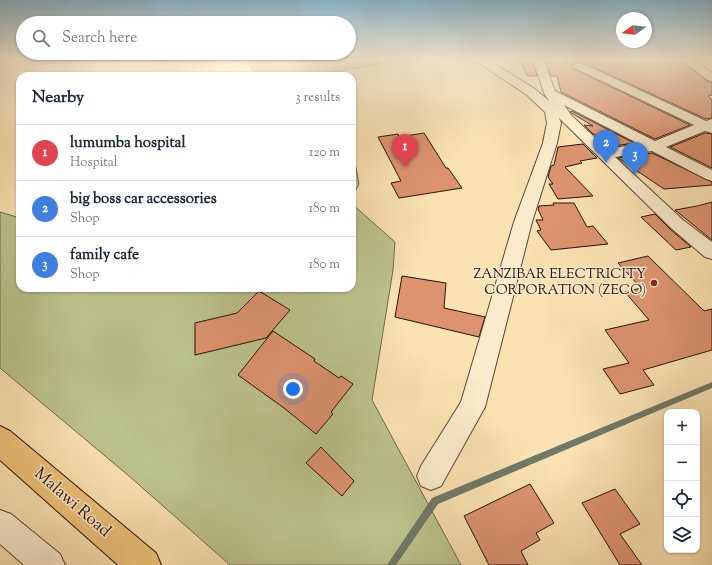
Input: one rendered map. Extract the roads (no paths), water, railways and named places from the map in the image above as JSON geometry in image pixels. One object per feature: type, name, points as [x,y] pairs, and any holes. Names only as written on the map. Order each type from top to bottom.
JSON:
[{"type":"main road","name":"Malawi Road","points":[[0,441],[144,565]]},
{"type":"street","points":[[431,476],[472,407],[523,222],[550,143],[554,123],[551,112],[545,104],[521,85]]},
{"type":"street","points":[[538,85],[712,176]]},
{"type":"street","points":[[547,85],[550,93],[566,118],[677,224],[712,252]]},
{"type":"street","points":[[621,85],[710,126]]},
{"type":"street","points":[[605,154],[655,146],[710,126]]},
{"type":"street","points":[[0,525],[49,565]]},
{"type":"waterway","points":[[391,565],[435,501],[712,385]]},
{"type":"place","name":"big boss car accessories","points":[[606,163]]},
{"type":"place","name":"lumumba hospital","points":[[405,167]]},
{"type":"place","name":"family cafe","points":[[635,175]]},
{"type":"place","name":"ZANZIBAR ELECTRICITY CORPORATION (ZECO)","points":[[654,283]]}]
